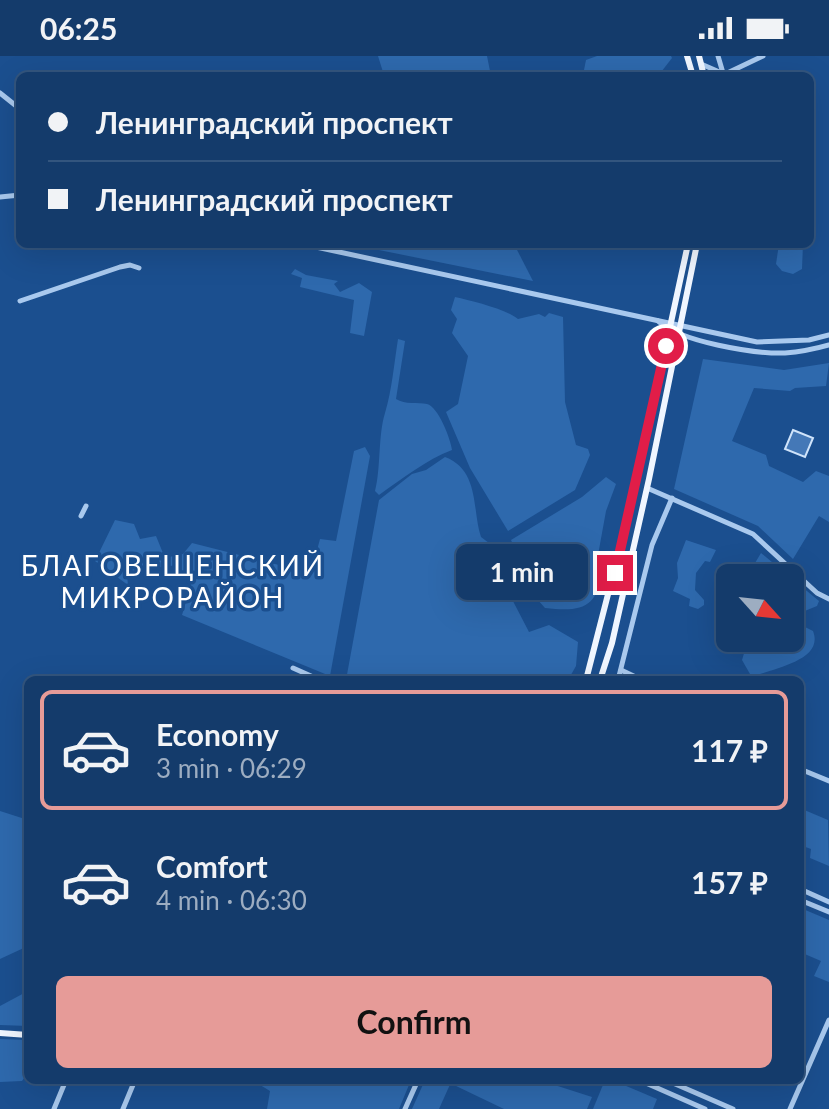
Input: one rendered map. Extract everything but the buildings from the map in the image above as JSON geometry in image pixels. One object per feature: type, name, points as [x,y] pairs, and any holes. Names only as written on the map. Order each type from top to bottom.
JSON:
[{"type":"main road","points":[[687,56],[692,72]]},
{"type":"main road","points":[[699,56],[703,72]]},
{"type":"main road","points":[[691,68],[701,64]]},
{"type":"main road","points":[[587,676],[637,477],[687,248]]},
{"type":"main road","points":[[601,676],[612,643],[649,479],[696,248]]},
{"type":"main road","points":[[637,477],[649,479]]},
{"type":"main road","points":[[0,1033],[24,1035]]},
{"type":"street","points":[[728,72],[763,56]]},
{"type":"street","points":[[701,64],[716,72]]},
{"type":"street","points":[[0,93],[16,106]]},
{"type":"street","points":[[321,248],[657,320],[680,330],[765,352],[811,350],[829,345]]},
{"type":"street","points":[[20,301],[120,267],[130,265],[139,268]]},
{"type":"street","points":[[680,330],[757,342],[809,340],[829,335]]},
{"type":"street","points":[[809,340],[811,350]]},
{"type":"street","points":[[647,488],[753,534],[817,593],[829,599]]},
{"type":"street","points":[[619,676],[652,545],[672,497]]},
{"type":"street","points":[[81,516],[86,506]]},
{"type":"street","points":[[293,668],[311,676]]},
{"type":"street","points":[[621,670],[634,676]]},
{"type":"street","points":[[804,771],[829,781]]},
{"type":"street","points":[[804,891],[829,902]]},
{"type":"street","points":[[804,902],[829,912]]},
{"type":"street","points":[[804,1077],[829,1020]]},
{"type":"street","points":[[54,1109],[64,1084]]},
{"type":"street","points":[[123,1109],[133,1084]]},
{"type":"street","points":[[405,1109],[416,1084]]},
{"type":"street","points":[[648,1084],[705,1109]]},
{"type":"street","points":[[675,1084],[733,1109]]},
{"type":"street","points":[[790,1109],[801,1084]]},
{"type":"shaded area","points":[[378,56],[487,56],[490,72],[383,72]]},
{"type":"shaded area","points":[[597,56],[672,58],[661,72],[590,72],[584,70],[586,60]]},
{"type":"shaded area","points":[[369,248],[516,248],[533,281]]},
{"type":"shaded area","points":[[778,248],[803,248],[802,269],[793,274],[782,271],[776,264]]},
{"type":"shaded area","points":[[295,269],[306,275],[338,281],[334,284],[340,292],[359,283],[372,292],[364,336],[350,333],[354,300],[300,287],[302,278],[291,274]]},
{"type":"shaded area","points":[[455,297],[497,309],[518,319],[539,314],[545,317],[549,313],[563,317],[565,402],[576,445],[588,449],[590,455],[575,490],[508,531],[470,468],[446,412],[458,404],[468,356],[452,333],[457,319],[451,310]]},
{"type":"shaded area","points":[[398,339],[405,341],[396,399],[431,406],[443,424],[452,450],[424,464],[379,495],[375,491],[381,431]]},
{"type":"shaded area","points":[[703,359],[784,370],[829,363],[826,386],[790,391],[754,388],[732,441],[766,455],[769,466],[803,482],[816,471],[829,476],[829,522],[819,516],[793,559],[758,526],[674,489]]},
{"type":"shaded area","points":[[365,447],[370,456],[330,676],[182,615],[191,585],[178,565],[145,569],[127,575],[128,585],[95,561],[115,520],[134,524],[140,539],[156,536],[165,558],[183,554],[192,543],[311,573],[320,539],[336,541],[354,451]]},
{"type":"shaded area","points":[[445,457],[464,471],[473,492],[481,537],[489,543],[487,551],[529,632],[549,625],[578,642],[576,666],[570,676],[347,676],[379,500],[412,474],[426,470]]},
{"type":"shaded area","points":[[606,477],[616,484],[606,511],[596,566],[602,569],[596,593],[586,605],[578,608],[545,608],[537,599],[511,540],[582,497]]},
{"type":"shaded area","points":[[686,540],[716,550],[710,562],[705,561],[696,573],[695,590],[704,600],[704,605],[698,609],[689,606],[690,599],[673,591],[678,578],[677,563]]},
{"type":"shaded area","points":[[761,553],[774,564],[754,564]]},
{"type":"shaded area","points":[[804,589],[819,601],[817,606],[804,611]]},
{"type":"shaded area","points":[[804,626],[813,631],[815,641],[812,649],[787,665],[758,675],[750,674],[742,660],[744,652],[804,652]]},
{"type":"shaded area","points":[[804,810],[828,820],[829,866],[810,858],[811,849],[804,846]]},
{"type":"shaded area","points":[[0,811],[24,819],[24,948],[0,959]]},
{"type":"shaded area","points":[[804,909],[829,920],[829,982],[814,976],[821,961],[804,954]]},
{"type":"shaded area","points":[[24,993],[24,1026],[0,1025],[0,1006]]},
{"type":"shaded area","points":[[0,1039],[24,1040],[24,1078],[22,1081],[0,1082]]},
{"type":"shaded area","points":[[259,1084],[409,1084],[399,1109],[267,1109],[270,1091]]},
{"type":"shaded area","points":[[423,1084],[450,1084],[439,1109],[412,1109]]},
{"type":"shaded area","points":[[551,1084],[592,1097],[587,1109],[504,1109],[454,1085]]},
{"type":"shaded area","points":[[603,1084],[621,1084],[657,1099],[653,1109],[593,1109]]},
{"type":"district","name":"БЛАГОВЕЩЕНСКИЙ МИКРОРАЙОН","points":[[173,581]]},
{"type":"route","points":[[615,573],[666,346]]}]
